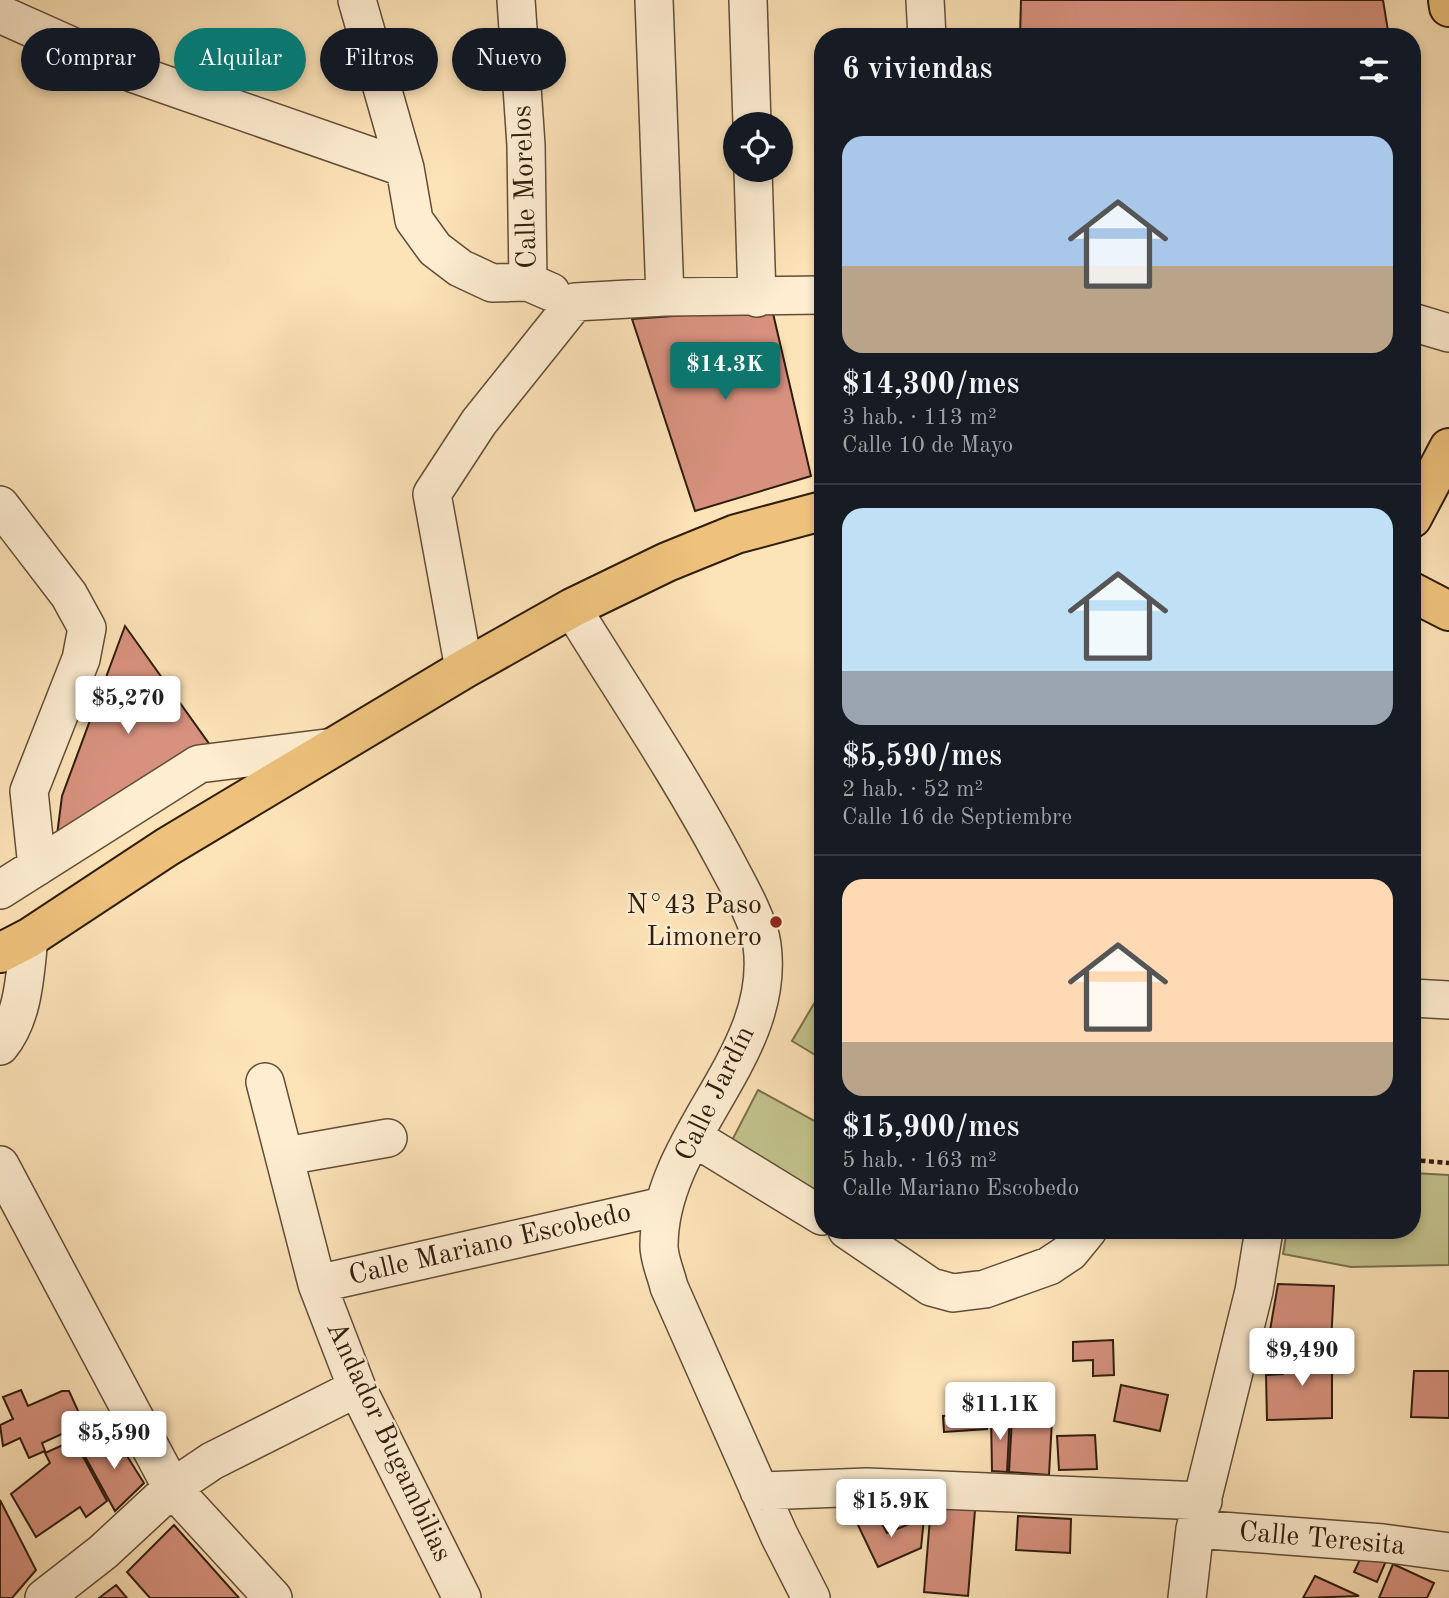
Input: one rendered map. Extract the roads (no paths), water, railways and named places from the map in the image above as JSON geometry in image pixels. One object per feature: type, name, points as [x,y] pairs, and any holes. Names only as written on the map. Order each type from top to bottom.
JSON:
[{"type":"main road","points":[[1448,0],[1449,7]]},
{"type":"main road","points":[[1421,501],[1449,448]]},
{"type":"main road","points":[[14,945],[167,847],[464,669],[572,608],[667,562],[736,534],[814,513]]},
{"type":"main road","points":[[1421,597],[1449,611]]},
{"type":"street","points":[[357,0],[405,169],[414,220],[435,248],[460,268],[492,283],[528,282]]},
{"type":"street","name":"Calle Morelos","points":[[516,0],[526,145],[528,282],[575,302]]},
{"type":"street","points":[[654,0],[664,297]]},
{"type":"street","points":[[748,0],[751,112]]},
{"type":"street","points":[[925,0],[927,28]]},
{"type":"street","points":[[0,14],[132,72],[405,169]]},
{"type":"street","points":[[753,182],[757,298]]},
{"type":"street","points":[[464,669],[432,494],[479,422],[575,302],[664,297],[814,295]]},
{"type":"street","points":[[1421,325],[1449,333]]},
{"type":"street","points":[[0,505],[69,595],[87,628],[81,659],[14,791],[37,867]]},
{"type":"street","name":"Calle Jardín","points":[[572,608],[702,816],[737,883],[762,943],[762,996],[742,1045],[693,1137],[663,1206],[659,1248],[669,1287],[759,1491],[811,1598]]},
{"type":"street","points":[[0,890],[199,764],[335,747]]},
{"type":"street","points":[[0,1046],[8,1036],[23,991],[14,945]]},
{"type":"street","points":[[1421,998],[1449,1000]]},
{"type":"street","name":"Andador Bugambilias","points":[[265,1082],[317,1284],[356,1388],[462,1598]]},
{"type":"street","points":[[693,1137],[814,1211]]},
{"type":"street","points":[[286,1156],[388,1138]]},
{"type":"street","points":[[0,1165],[172,1488],[273,1598]]},
{"type":"street","name":"Calle Mariano Escobedo","points":[[317,1284],[663,1206]]},
{"type":"street","points":[[860,1239],[931,1287],[953,1293],[1003,1284],[1049,1266],[1070,1252],[1081,1239]]},
{"type":"street","points":[[1187,1598],[1199,1515],[1254,1291],[1263,1239]]},
{"type":"street","points":[[44,1598],[103,1552],[172,1488],[212,1461],[356,1388]]},
{"type":"street","points":[[759,1491],[867,1487],[1199,1515]]},
{"type":"street","name":"Calle Teresita","points":[[1199,1515],[1449,1552]]},
{"type":"place","name":"N°43 Paso Limonero","points":[[776,922]]}]
